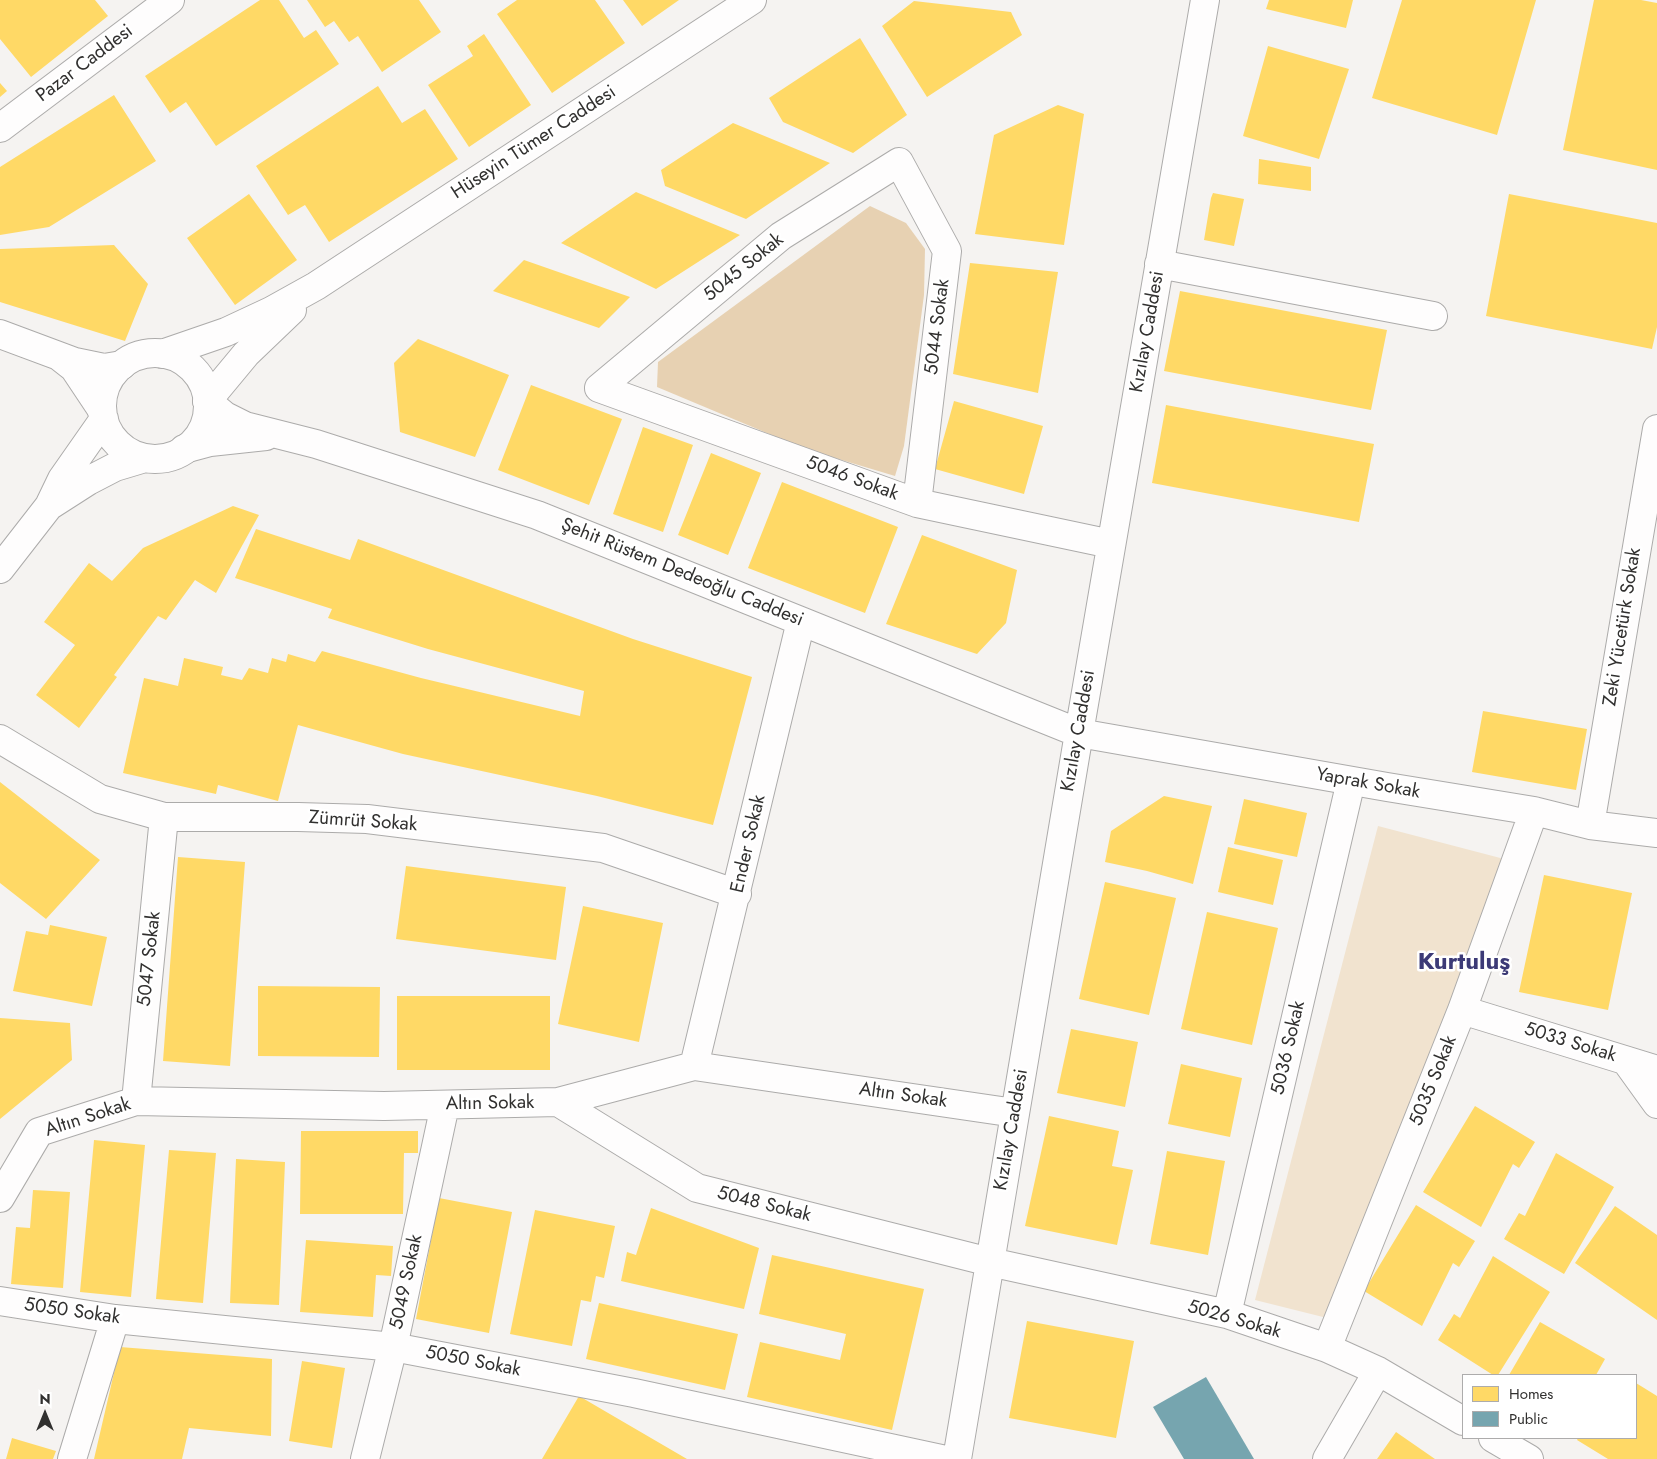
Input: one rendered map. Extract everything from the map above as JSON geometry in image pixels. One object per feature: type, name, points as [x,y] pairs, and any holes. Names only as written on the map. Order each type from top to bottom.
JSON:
[{"type":"street","name":"Pazar Caddesi","points":[[0,128],[170,0]]},
{"type":"street","name":"Hüseyin Tümer Caddesi","points":[[162,354],[226,332],[271,311],[316,286],[752,0]]},
{"type":"street","name":"Kızılay Caddesi","points":[[957,1459],[1204,1]]},
{"type":"street","name":"5045 Sokak","points":[[599,388],[781,236],[899,162]]},
{"type":"street","name":"5044 Sokak","points":[[899,162],[947,251],[917,503]]},
{"type":"street","points":[[1159,264],[1433,316]]},
{"type":"street","name":"Hüseyin Tümer Caddesi","points":[[207,401],[246,354],[316,286]]},
{"type":"street","points":[[0,334],[75,362],[104,368],[122,364]]},
{"type":"street","name":"Hüseyin Tümer Caddesi","points":[[0,569],[50,506],[62,480],[103,414],[104,393],[110,377],[122,364],[137,356],[154,353],[171,355],[187,364],[199,376],[206,393],[208,410],[204,427],[194,442],[180,452],[163,458],[145,458],[115,467],[88,481],[50,506]]},
{"type":"street","points":[[56,355],[74,368],[103,414],[106,426],[116,441],[129,452],[145,458]]},
{"type":"street","name":"5046 Sokak","points":[[599,388],[917,503],[1111,544]]},
{"type":"street","name":"Şehit Rüstem Dedeoğlu Caddesi","points":[[207,401],[225,416],[245,426],[326,447],[537,515],[1079,733]]},
{"type":"street","name":"Zeki Yücetürk Sokak","points":[[1590,825],[1657,429]]},
{"type":"street","name":"Şehit Rüstem Dedeoğlu Caddesi","points":[[184,449],[210,442],[279,434]]},
{"type":"street","name":"Ender Sokak","points":[[694,1066],[737,894],[801,621]]},
{"type":"street","name":"Yaprak Sokak","points":[[1079,733],[1534,811],[1590,825],[1657,833]]},
{"type":"street","name":"Zümrüt Sokak","points":[[0,739],[100,799],[164,817],[367,819],[603,848],[737,894]]},
{"type":"street","name":"5036 Sokak","points":[[1227,1314],[1351,781]]},
{"type":"street","name":"5035 Sokak","points":[[1327,1348],[1462,1010],[1534,811]]},
{"type":"street","name":"5047 Sokak","points":[[136,1101],[164,817]]},
{"type":"street","name":"5033 Sokak","points":[[1462,1010],[1626,1061],[1657,1104]]},
{"type":"street","points":[[1626,1061],[1657,1070]]},
{"type":"street","name":"Altın Sokak","points":[[0,1198],[39,1132],[136,1101],[384,1106],[558,1102],[694,1066],[1015,1113]]},
{"type":"street","name":"5048 Sokak","points":[[558,1102],[697,1188],[990,1262]]},
{"type":"street","name":"5049 Sokak","points":[[365,1459],[393,1347],[445,1105]]},
{"type":"street","name":"5026 Sokak","points":[[990,1262],[1227,1314],[1327,1348],[1378,1371],[1462,1420]]},
{"type":"street","name":"5050 Sokak","points":[[0,1301],[115,1319],[393,1347],[634,1393],[940,1459]]},
{"type":"street","points":[[72,1459],[115,1319]]},
{"type":"street","points":[[1327,1459],[1378,1371]]},
{"type":"street","points":[[1494,1439],[1529,1459]]},
{"type":"shaded area","points":[[870,206],[906,223],[925,249],[924,295],[904,446],[895,476],[805,449],[657,387],[658,362]]},
{"type":"shaded area","points":[[1378,826],[1508,860],[1327,1318],[1255,1300]]},
{"type":"building: Homes","points":[[0,0],[95,0],[108,16],[31,77],[0,39]]},
{"type":"building: Homes","points":[[260,0],[279,0],[304,38],[316,30],[339,64],[216,146],[186,102],[170,113],[145,76]]},
{"type":"building: Homes","points":[[307,0],[419,0],[441,32],[382,72],[358,36],[349,42],[334,21],[325,27]]},
{"type":"building: Homes","points":[[517,0],[595,0],[625,43],[552,93],[497,14]]},
{"type":"building: Homes","points":[[623,0],[679,0],[642,26]]},
{"type":"building: Homes","points":[[1269,0],[1353,0],[1346,28],[1266,9]]},
{"type":"building: Homes","points":[[1402,0],[1536,0],[1497,135],[1372,98]]},
{"type":"building: Homes","points":[[1594,0],[1641,0],[1657,3],[1657,170],[1563,150]]},
{"type":"building: Homes","points":[[914,1],[1011,12],[1022,35],[927,97],[882,26]]},
{"type":"building: Homes","points":[[484,34],[531,105],[469,147],[428,85],[473,56],[467,46]]},
{"type":"building: Homes","points":[[860,38],[907,115],[853,153],[783,122],[769,98]]},
{"type":"building: Homes","points":[[1268,46],[1349,69],[1319,159],[1243,136]]},
{"type":"building: Homes","points":[[0,83],[7,91],[0,97]]},
{"type":"building: Homes","points":[[378,86],[402,123],[425,109],[458,159],[329,242],[305,205],[288,215],[256,166]]},
{"type":"building: Homes","points":[[114,95],[156,161],[49,227],[0,235],[0,167]]},
{"type":"building: Homes","points":[[1058,105],[1084,114],[1064,245],[975,234],[994,135]]},
{"type":"building: Homes","points":[[733,123],[830,163],[746,219],[665,186],[661,170]]},
{"type":"building: Homes","points":[[1259,159],[1311,167],[1311,191],[1258,184]]},
{"type":"building: Homes","points":[[636,192],[740,235],[656,289],[561,243]]},
{"type":"building: Homes","points":[[1213,193],[1244,199],[1234,246],[1204,240]]},
{"type":"building: Homes","points":[[249,194],[297,260],[235,305],[187,238]]},
{"type":"building: Homes","points":[[1509,194],[1657,223],[1657,327],[1652,349],[1486,316]]},
{"type":"building: Homes","points":[[114,245],[148,284],[125,341],[0,302],[0,249]]},
{"type":"building: Homes","points":[[524,260],[630,297],[599,328],[493,291]]},
{"type":"building: Homes","points":[[970,263],[1058,272],[1038,393],[953,374]]},
{"type":"building: Homes","points":[[1180,291],[1387,330],[1371,410],[1164,371]]},
{"type":"building: Homes","points":[[418,339],[509,375],[475,457],[400,432],[394,363]]},
{"type":"building: Homes","points":[[531,385],[622,419],[589,505],[498,470]]},
{"type":"building: Homes","points":[[954,401],[1043,426],[1024,494],[935,469]]},
{"type":"building: Homes","points":[[1166,405],[1374,444],[1359,522],[1152,483]]},
{"type":"building: Homes","points":[[643,427],[693,445],[663,532],[613,514]]},
{"type":"building: Homes","points":[[711,453],[761,473],[728,555],[678,535]]},
{"type":"building: Homes","points":[[782,482],[898,527],[865,613],[748,568]]},
{"type":"building: Homes","points":[[233,506],[259,515],[216,593],[195,580],[166,620],[158,616],[114,675],[117,677],[79,728],[36,695],[75,645],[44,622],[89,563],[112,581],[143,548]]},
{"type":"building: Homes","points":[[256,529],[350,560],[358,539],[633,639],[752,677],[713,825],[597,796],[403,754],[298,725],[278,801],[218,785],[216,794],[123,773],[144,678],[178,686],[184,658],[223,667],[221,675],[242,680],[249,668],[268,673],[272,658],[286,662],[288,654],[315,662],[322,651],[421,678],[580,716],[584,691],[428,649],[328,618],[332,609],[235,578]]},
{"type":"building: Homes","points":[[922,535],[1017,570],[1006,623],[977,654],[886,624]]},
{"type":"building: Homes","points":[[1483,711],[1587,729],[1576,790],[1472,772]]},
{"type":"building: Homes","points":[[0,782],[100,860],[46,919],[0,883]]},
{"type":"building: Homes","points":[[1164,796],[1212,806],[1193,884],[1105,862],[1111,831]]},
{"type":"building: Homes","points":[[1244,799],[1307,813],[1297,857],[1234,844]]},
{"type":"building: Homes","points":[[1228,847],[1283,860],[1273,905],[1218,892]]},
{"type":"building: Homes","points":[[178,857],[245,862],[230,1066],[163,1061]]},
{"type":"building: Homes","points":[[406,866],[566,887],[556,960],[396,939]]},
{"type":"building: Homes","points":[[1544,875],[1632,893],[1608,1010],[1519,992]]},
{"type":"building: Homes","points":[[1105,882],[1176,898],[1149,1015],[1079,999]]},
{"type":"building: Homes","points":[[583,906],[663,923],[639,1042],[558,1024]]},
{"type":"building: Homes","points":[[1207,912],[1278,928],[1252,1045],[1181,1029]]},
{"type":"building: Homes","points":[[50,925],[107,937],[92,1006],[13,991],[26,931],[48,935]]},
{"type":"building: Homes","points":[[258,986],[380,987],[379,1057],[258,1056]]},
{"type":"building: Homes","points":[[397,996],[550,996],[550,1070],[397,1070]]},
{"type":"building: Homes","points":[[0,1018],[70,1023],[72,1060],[0,1119]]},
{"type":"building: Homes","points":[[1071,1029],[1138,1042],[1125,1107],[1057,1093]]},
{"type":"building: Homes","points":[[1181,1064],[1242,1078],[1230,1137],[1168,1124]]},
{"type":"building: Homes","points":[[1475,1106],[1535,1142],[1519,1168],[1513,1164],[1481,1227],[1423,1192]]},
{"type":"building: Homes","points":[[1049,1116],[1119,1131],[1112,1166],[1133,1170],[1117,1245],[1025,1226]]},
{"type":"building: Homes","points":[[301,1131],[418,1131],[418,1153],[404,1153],[403,1214],[300,1214]]},
{"type":"building: Homes","points":[[94,1140],[145,1145],[131,1297],[80,1292]]},
{"type":"building: Homes","points":[[169,1150],[216,1153],[203,1303],[156,1299]]},
{"type":"building: Homes","points":[[1167,1151],[1225,1161],[1208,1255],[1150,1244]]},
{"type":"building: Homes","points":[[1556,1153],[1614,1187],[1564,1274],[1504,1239],[1519,1213],[1525,1216]]},
{"type":"building: Homes","points":[[236,1159],[285,1162],[279,1305],[230,1303]]},
{"type":"building: Homes","points":[[33,1190],[70,1192],[63,1288],[11,1284],[16,1227],[30,1228]]},
{"type":"building: Homes","points":[[439,1198],[512,1212],[489,1333],[416,1319]]},
{"type":"building: Homes","points":[[1416,1205],[1475,1241],[1459,1267],[1453,1263],[1422,1326],[1364,1291]]},
{"type":"building: Homes","points":[[1615,1206],[1657,1235],[1657,1320],[1575,1263]]},
{"type":"building: Homes","points":[[651,1208],[759,1248],[744,1309],[621,1281],[627,1252],[636,1255]]},
{"type":"building: Homes","points":[[535,1210],[615,1226],[604,1278],[596,1276],[591,1302],[581,1300],[572,1346],[510,1334]]},
{"type":"building: Homes","points":[[306,1240],[393,1246],[391,1276],[376,1275],[373,1317],[300,1312]]},
{"type":"building: Homes","points":[[772,1255],[924,1289],[892,1430],[747,1397],[760,1342],[840,1360],[846,1334],[759,1314]]},
{"type":"building: Homes","points":[[1493,1256],[1550,1292],[1499,1374],[1491,1374],[1438,1340],[1454,1314],[1460,1318]]},
{"type":"building: Homes","points":[[599,1303],[738,1334],[725,1390],[586,1359]]},
{"type":"building: Homes","points":[[1027,1321],[1134,1341],[1116,1438],[1009,1418]]},
{"type":"building: Homes","points":[[1540,1322],[1605,1359],[1597,1374],[1510,1374]]},
{"type":"building: Homes","points":[[120,1347],[272,1359],[271,1436],[189,1428],[182,1459],[94,1459]]},
{"type":"building: Homes","points":[[302,1361],[345,1368],[332,1448],[289,1441]]},
{"type":"building: Homes","points":[[1637,1384],[1657,1396],[1657,1459],[1608,1459],[1577,1440],[1637,1439]]},
{"type":"building: Homes","points":[[579,1396],[687,1459],[542,1459]]},
{"type":"building: Homes","points":[[1396,1432],[1435,1459],[1377,1459]]},
{"type":"building: Homes","points":[[12,1438],[56,1451],[53,1459],[6,1459]]},
{"type":"building: Public","points":[[1206,1377],[1254,1459],[1184,1459],[1153,1407]]},
{"type":"district","name":"Kurtuluş","points":[[1464,963]]}]
